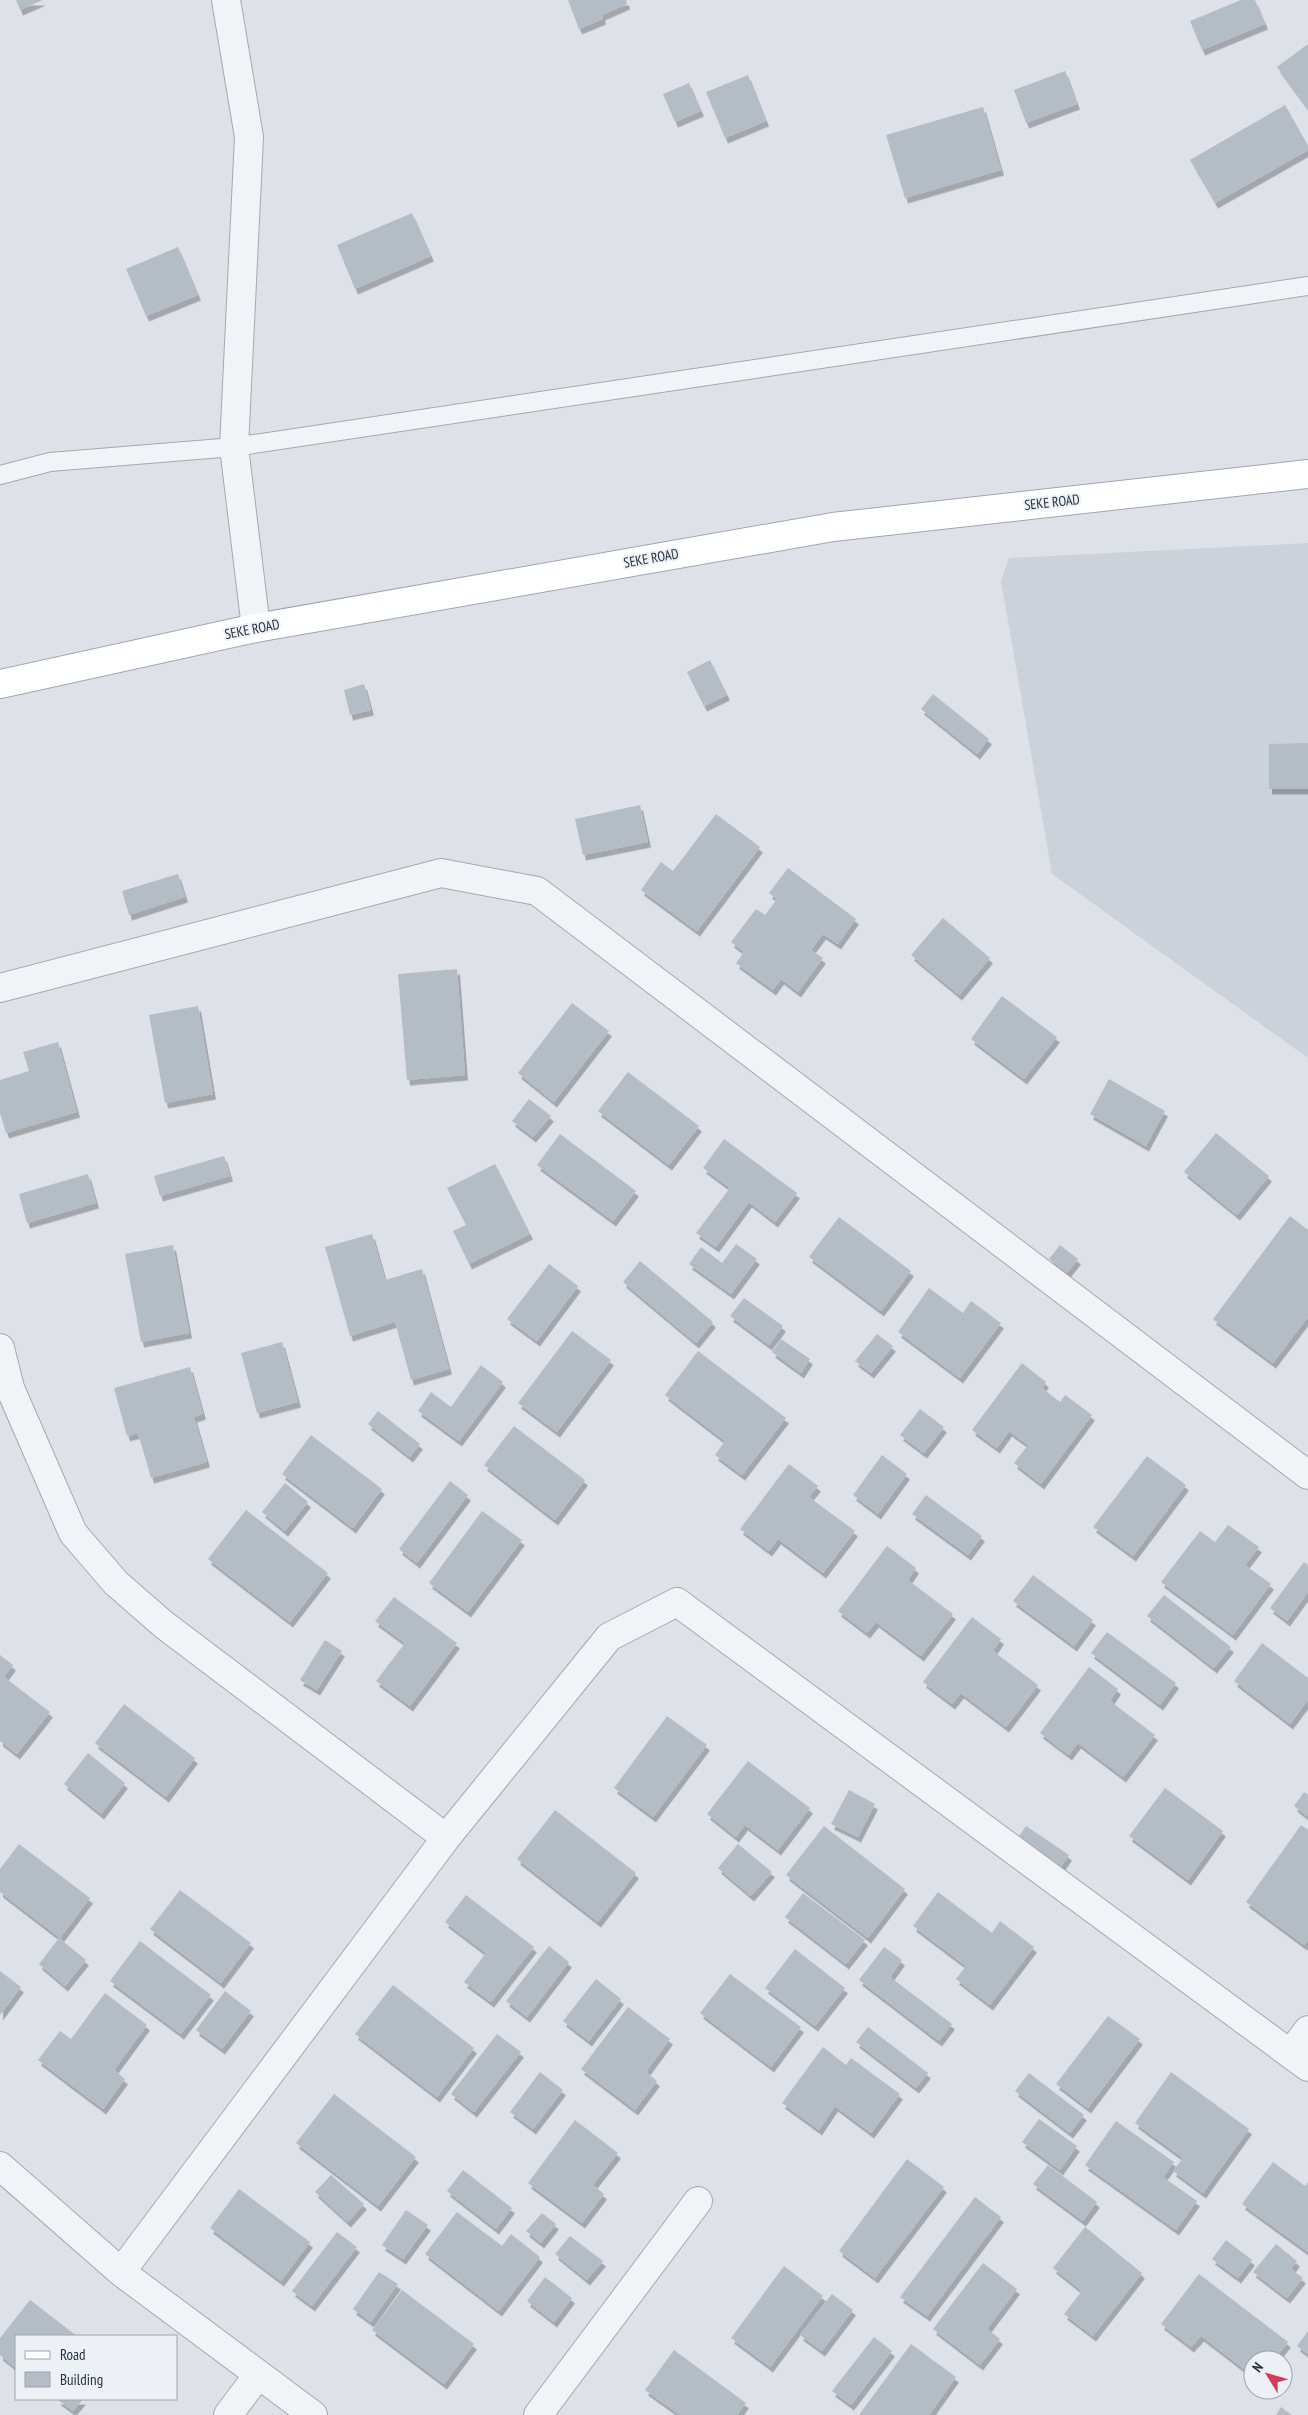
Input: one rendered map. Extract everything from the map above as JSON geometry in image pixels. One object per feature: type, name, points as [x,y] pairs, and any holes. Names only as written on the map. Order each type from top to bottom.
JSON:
[{"type":"main road","name":"SEKE ROAD","points":[[0,684],[256,628],[833,527],[1308,474]]},
{"type":"street","points":[[226,0],[249,137],[234,448],[256,628]]},
{"type":"street","points":[[0,988],[441,873],[537,891],[1308,1475]]},
{"type":"street","points":[[0,1348],[10,1388],[73,1533],[116,1583],[163,1624],[446,1838]]},
{"type":"street","points":[[120,2272],[446,1838],[609,1637],[677,1602],[1299,2061],[1308,2030]]},
{"type":"street","points":[[0,2166],[120,2272],[313,2415]]},
{"type":"street","points":[[538,2415],[698,2201]]},
{"type":"street","points":[[228,2415],[258,2375]]},
{"type":"lane","points":[[0,475],[50,462],[234,448],[1308,286]]},
{"type":"shaded area","points":[[1308,543],[1308,1058],[1052,874],[1001,581],[1009,558]]},
{"type":"building","points":[[16,0],[43,0],[20,10]]},
{"type":"building","points":[[568,0],[626,0],[627,4],[602,15],[603,19],[579,29]]},
{"type":"building","points":[[1241,0],[1255,0],[1265,24],[1202,50],[1190,21]]},
{"type":"building","points":[[1308,44],[1308,109],[1277,67]]},
{"type":"building","points":[[1065,71],[1077,104],[1026,123],[1014,90]]},
{"type":"building","points":[[748,75],[766,121],[725,138],[706,92]]},
{"type":"building","points":[[689,83],[701,111],[675,122],[663,94]]},
{"type":"building","points":[[1285,105],[1308,146],[1308,150],[1215,203],[1190,160]]},
{"type":"building","points":[[983,107],[1001,170],[905,198],[886,135]]},
{"type":"building","points":[[412,213],[431,256],[355,289],[337,245]]},
{"type":"building","points":[[178,247],[198,295],[146,316],[126,269]]},
{"type":"building","points":[[710,660],[727,695],[704,706],[687,672]]},
{"type":"building","points":[[364,684],[371,710],[350,715],[344,690]]},
{"type":"building","points":[[933,694],[989,739],[977,754],[921,709]]},
{"type":"building","points":[[1308,743],[1308,789],[1269,789],[1269,744]]},
{"type":"building","points":[[640,805],[648,842],[583,855],[575,819]]},
{"type":"building","points":[[716,814],[760,847],[697,931],[641,890],[661,862],[673,871]]},
{"type":"building","points":[[788,868],[856,919],[838,944],[823,934],[811,950],[823,958],[798,992],[781,979],[773,990],[736,963],[744,952],[731,942],[756,909],[765,915],[777,899],[769,893]]},
{"type":"building","points":[[178,874],[185,897],[129,915],[122,891]]},
{"type":"building","points":[[943,918],[990,958],[959,995],[911,955]]},
{"type":"building","points":[[457,969],[465,1075],[407,1080],[398,974]]},
{"type":"building","points":[[1002,996],[1057,1037],[1024,1079],[971,1039]]},
{"type":"building","points":[[572,1003],[609,1031],[554,1102],[518,1073]]},
{"type":"building","points":[[198,1006],[213,1094],[165,1103],[149,1015]]},
{"type":"building","points":[[58,1042],[77,1112],[6,1133],[0,1113],[0,1080],[29,1071],[23,1052]]},
{"type":"building","points":[[628,1072],[699,1126],[669,1165],[598,1111]]},
{"type":"building","points":[[1109,1079],[1165,1111],[1146,1146],[1090,1114]]},
{"type":"building","points":[[529,1099],[551,1116],[533,1137],[512,1121]]},
{"type":"building","points":[[1216,1133],[1269,1176],[1237,1215],[1184,1172]]},
{"type":"building","points":[[560,1134],[636,1191],[613,1221],[537,1165]]},
{"type":"building","points":[[724,1139],[797,1193],[775,1222],[749,1202],[716,1247],[696,1233],[730,1188],[703,1168]]},
{"type":"building","points":[[224,1156],[230,1176],[160,1196],[154,1176]]},
{"type":"building","points":[[495,1164],[530,1234],[469,1264],[453,1231],[466,1225],[447,1188]]},
{"type":"building","points":[[88,1174],[96,1203],[27,1223],[19,1194]]},
{"type":"building","points":[[1290,1216],[1308,1230],[1308,1317],[1273,1363],[1213,1319]]},
{"type":"building","points":[[839,1217],[911,1271],[881,1311],[809,1257]]},
{"type":"building","points":[[372,1234],[385,1280],[422,1269],[449,1369],[411,1380],[395,1322],[350,1336],[325,1247]]},
{"type":"building","points":[[736,1244],[757,1259],[731,1294],[689,1264],[701,1247],[722,1263]]},
{"type":"building","points":[[173,1245],[189,1333],[141,1342],[125,1254]]},
{"type":"building","points":[[1060,1245],[1078,1259],[1067,1273],[1049,1259]]},
{"type":"building","points":[[640,1261],[713,1322],[696,1343],[623,1282]]},
{"type":"building","points":[[549,1264],[578,1286],[537,1341],[507,1319]]},
{"type":"building","points":[[929,1288],[963,1313],[971,1301],[1001,1323],[960,1378],[898,1332]]},
{"type":"building","points":[[744,1298],[783,1326],[769,1345],[730,1316]]},
{"type":"building","points":[[572,1331],[611,1360],[557,1432],[518,1403]]},
{"type":"building","points":[[877,1334],[893,1346],[871,1373],[855,1361]]},
{"type":"building","points":[[781,1339],[810,1359],[801,1373],[772,1352]]},
{"type":"building","points":[[282,1342],[298,1402],[257,1413],[241,1353]]},
{"type":"building","points":[[698,1351],[786,1418],[742,1475],[715,1455],[725,1441],[665,1395]]},
{"type":"building","points":[[1022,1363],[1046,1382],[1042,1388],[1060,1402],[1065,1395],[1092,1415],[1041,1484],[1014,1463],[1028,1445],[1009,1431],[997,1448],[972,1430]]},
{"type":"building","points":[[481,1365],[503,1382],[459,1441],[418,1411],[431,1392],[451,1407]]},
{"type":"building","points":[[190,1367],[203,1414],[194,1417],[207,1462],[151,1478],[138,1433],[127,1436],[114,1388]]},
{"type":"building","points":[[920,1409],[944,1427],[924,1453],[900,1435]]},
{"type":"building","points":[[378,1411],[420,1444],[410,1457],[368,1424]]},
{"type":"building","points":[[514,1426],[585,1480],[555,1520],[484,1465]]},
{"type":"building","points":[[311,1435],[382,1489],[353,1528],[282,1474]]},
{"type":"building","points":[[882,1455],[907,1474],[878,1514],[853,1495]]},
{"type":"building","points":[[1147,1456],[1186,1485],[1133,1556],[1093,1527]]},
{"type":"building","points":[[789,1464],[818,1486],[809,1497],[855,1531],[823,1573],[778,1539],[769,1551],[740,1529]]},
{"type":"building","points":[[450,1481],[468,1495],[417,1563],[399,1549]]},
{"type":"building","points":[[285,1483],[308,1502],[285,1531],[262,1512]]},
{"type":"building","points":[[926,1495],[982,1536],[968,1555],[912,1514]]},
{"type":"building","points":[[246,1510],[328,1573],[290,1622],[208,1559]]},
{"type":"building","points":[[482,1511],[522,1540],[468,1612],[429,1583]]},
{"type":"building","points":[[1228,1525],[1259,1547],[1245,1565],[1271,1584],[1233,1635],[1161,1582],[1200,1531],[1215,1542]]},
{"type":"building","points":[[887,1546],[916,1568],[908,1580],[953,1614],[921,1656],[876,1622],[867,1633],[838,1611]]},
{"type":"building","points":[[1304,1562],[1308,1565],[1308,1592],[1287,1621],[1270,1608]]},
{"type":"building","points":[[1033,1575],[1093,1620],[1074,1646],[1013,1601]]},
{"type":"building","points":[[1164,1595],[1231,1647],[1214,1668],[1147,1616]]},
{"type":"building","points":[[394,1597],[457,1643],[410,1706],[376,1681],[405,1643],[375,1621]]},
{"type":"building","points":[[972,1617],[1001,1639],[993,1651],[1038,1685],[1006,1727],[961,1693],[952,1704],[923,1682]]},
{"type":"building","points":[[1107,1632],[1176,1683],[1160,1705],[1091,1653]]},
{"type":"building","points":[[325,1640],[342,1651],[317,1690],[300,1680]]},
{"type":"building","points":[[1262,1643],[1308,1678],[1308,1700],[1290,1724],[1234,1681]]},
{"type":"building","points":[[0,1655],[13,1665],[4,1677],[50,1712],[17,1754],[0,1741]]},
{"type":"building","points":[[1089,1667],[1118,1689],[1110,1701],[1155,1735],[1123,1777],[1078,1743],[1069,1755],[1040,1733]]},
{"type":"building","points":[[124,1704],[195,1758],[166,1797],[95,1743]]},
{"type":"building","points":[[667,1716],[707,1745],[653,1817],[614,1788]]},
{"type":"building","points":[[88,1753],[125,1783],[101,1814],[64,1784]]},
{"type":"building","points":[[748,1761],[810,1808],[778,1850],[745,1825],[736,1837],[707,1814]]},
{"type":"building","points":[[1165,1788],[1223,1831],[1188,1880],[1129,1836]]},
{"type":"building","points":[[849,1790],[875,1804],[858,1837],[831,1824]]},
{"type":"building","points":[[1304,1792],[1308,1795],[1308,1817],[1294,1806]]},
{"type":"building","points":[[555,1810],[636,1873],[598,1922],[517,1859]]},
{"type":"building","points":[[1301,1825],[1308,1830],[1308,1940],[1304,1945],[1246,1902]]},
{"type":"building","points":[[824,1826],[905,1889],[868,1938],[786,1875]]},
{"type":"building","points":[[1026,1826],[1069,1855],[1061,1867],[1018,1838]]},
{"type":"building","points":[[19,1844],[90,1898],[60,1938],[0,1892],[0,1869]]},
{"type":"building","points":[[738,1844],[772,1872],[751,1896],[718,1868]]},
{"type":"building","points":[[180,1890],[251,1943],[221,1983],[150,1929]]},
{"type":"building","points":[[938,1892],[992,1933],[1000,1921],[1034,1947],[990,2005],[956,1979],[966,1966],[913,1926]]},
{"type":"building","points":[[803,1893],[865,1940],[846,1964],[785,1917]]},
{"type":"building","points":[[466,1895],[534,1947],[491,2002],[464,1982],[486,1953],[445,1922]]},
{"type":"building","points":[[59,1938],[86,1960],[65,1986],[39,1964]]},
{"type":"building","points":[[140,1941],[211,1995],[181,2034],[110,1981]]},
{"type":"building","points":[[549,1946],[569,1962],[527,2017],[506,2001]]},
{"type":"building","points":[[884,1947],[902,1960],[890,1977],[952,2024],[939,2041],[859,1980]]},
{"type":"building","points":[[795,1949],[845,1988],[815,2026],[765,1988]]},
{"type":"building","points":[[0,1971],[21,1987],[0,2015]]},
{"type":"building","points":[[730,1974],[801,2027],[771,2067],[700,2013]]},
{"type":"building","points":[[596,1979],[621,1999],[589,2041],[563,2021]]},
{"type":"building","points":[[393,1985],[474,2048],[437,2097],[355,2034]]},
{"type":"building","points":[[225,1991],[251,2011],[222,2049],[196,2030]]},
{"type":"building","points":[[105,1993],[147,2025],[114,2070],[125,2079],[103,2109],[38,2060],[60,2031],[71,2039]]},
{"type":"building","points":[[628,2007],[670,2039],[646,2072],[657,2081],[635,2110],[581,2069]]},
{"type":"building","points":[[1108,2016],[1140,2039],[1088,2108],[1056,2084]]},
{"type":"building","points":[[868,2027],[928,2073],[916,2088],[856,2042]]},
{"type":"building","points":[[497,2034],[521,2052],[474,2112],[451,2094]]},
{"type":"building","points":[[823,2047],[846,2065],[851,2058],[900,2094],[871,2133],[835,2106],[819,2130],[782,2103]]},
{"type":"building","points":[[540,2072],[563,2090],[533,2129],[510,2112]]},
{"type":"building","points":[[1171,2072],[1249,2129],[1203,2193],[1173,2171],[1183,2158],[1135,2123]]},
{"type":"building","points":[[1029,2073],[1084,2115],[1070,2133],[1015,2091]]},
{"type":"building","points":[[334,2094],[416,2157],[378,2206],[296,2143]]},
{"type":"building","points":[[1039,2119],[1077,2146],[1060,2170],[1022,2142]]},
{"type":"building","points":[[575,2120],[618,2153],[593,2185],[604,2194],[582,2223],[528,2183]]},
{"type":"building","points":[[1116,2121],[1174,2162],[1163,2177],[1197,2201],[1176,2230],[1085,2165]]},
{"type":"building","points":[[907,2159],[944,2187],[875,2278],[839,2251]]},
{"type":"building","points":[[1273,2162],[1305,2186],[1308,2182],[1308,2252],[1242,2204]]},
{"type":"building","points":[[1048,2165],[1097,2202],[1083,2221],[1033,2184]]},
{"type":"building","points":[[463,2170],[512,2208],[496,2229],[447,2191]]},
{"type":"building","points":[[331,2175],[364,2204],[348,2222],[315,2192]]},
{"type":"building","points":[[239,2189],[310,2242],[281,2281],[210,2228]]},
{"type":"building","points":[[975,2197],[1001,2217],[927,2316],[900,2297]]},
{"type":"building","points":[[406,2210],[428,2225],[403,2259],[382,2245]]},
{"type":"building","points":[[457,2212],[502,2246],[511,2234],[540,2257],[499,2311],[425,2254]]},
{"type":"building","points":[[542,2213],[556,2224],[541,2243],[526,2231]]},
{"type":"building","points":[[1085,2227],[1142,2273],[1093,2336],[1064,2314],[1082,2291],[1053,2268]]},
{"type":"building","points":[[337,2232],[357,2247],[312,2306],[292,2291]]},
{"type":"building","points":[[570,2236],[603,2261],[587,2280],[555,2254]]},
{"type":"building","points":[[1226,2240],[1252,2260],[1238,2278],[1212,2259]]},
{"type":"building","points":[[1276,2244],[1297,2261],[1291,2269],[1303,2278],[1287,2298],[1253,2272]]},
{"type":"building","points":[[983,2263],[1017,2289],[987,2329],[1000,2339],[980,2365],[933,2329]]},
{"type":"building","points":[[784,2266],[823,2296],[770,2367],[731,2338]]},
{"type":"building","points":[[379,2272],[398,2284],[371,2322],[353,2309]]},
{"type":"building","points":[[1199,2274],[1288,2342],[1282,2350],[1243,2350],[1243,2368],[1201,2336],[1191,2347],[1161,2324]]},
{"type":"building","points":[[545,2277],[572,2298],[554,2322],[527,2301]]},
{"type":"building","points":[[402,2290],[474,2344],[444,2384],[372,2330]]},
{"type":"building","points":[[832,2294],[853,2310],[822,2351],[800,2335]]},
{"type":"building","points":[[30,2300],[76,2335],[15,2335],[15,2367],[0,2355],[0,2338]]},
{"type":"building","points":[[1308,2331],[1308,2354],[1297,2346]]},
{"type":"building","points":[[874,2337],[892,2351],[851,2405],[832,2391]]},
{"type":"building","points":[[911,2344],[956,2377],[929,2415],[859,2415]]},
{"type":"building","points":[[674,2350],[746,2403],[737,2415],[680,2415],[645,2390]]},
{"type":"building","points":[[58,2400],[82,2400],[73,2411]]},
{"type":"building","points":[[1281,2407],[1292,2415],[1276,2415]]}]
